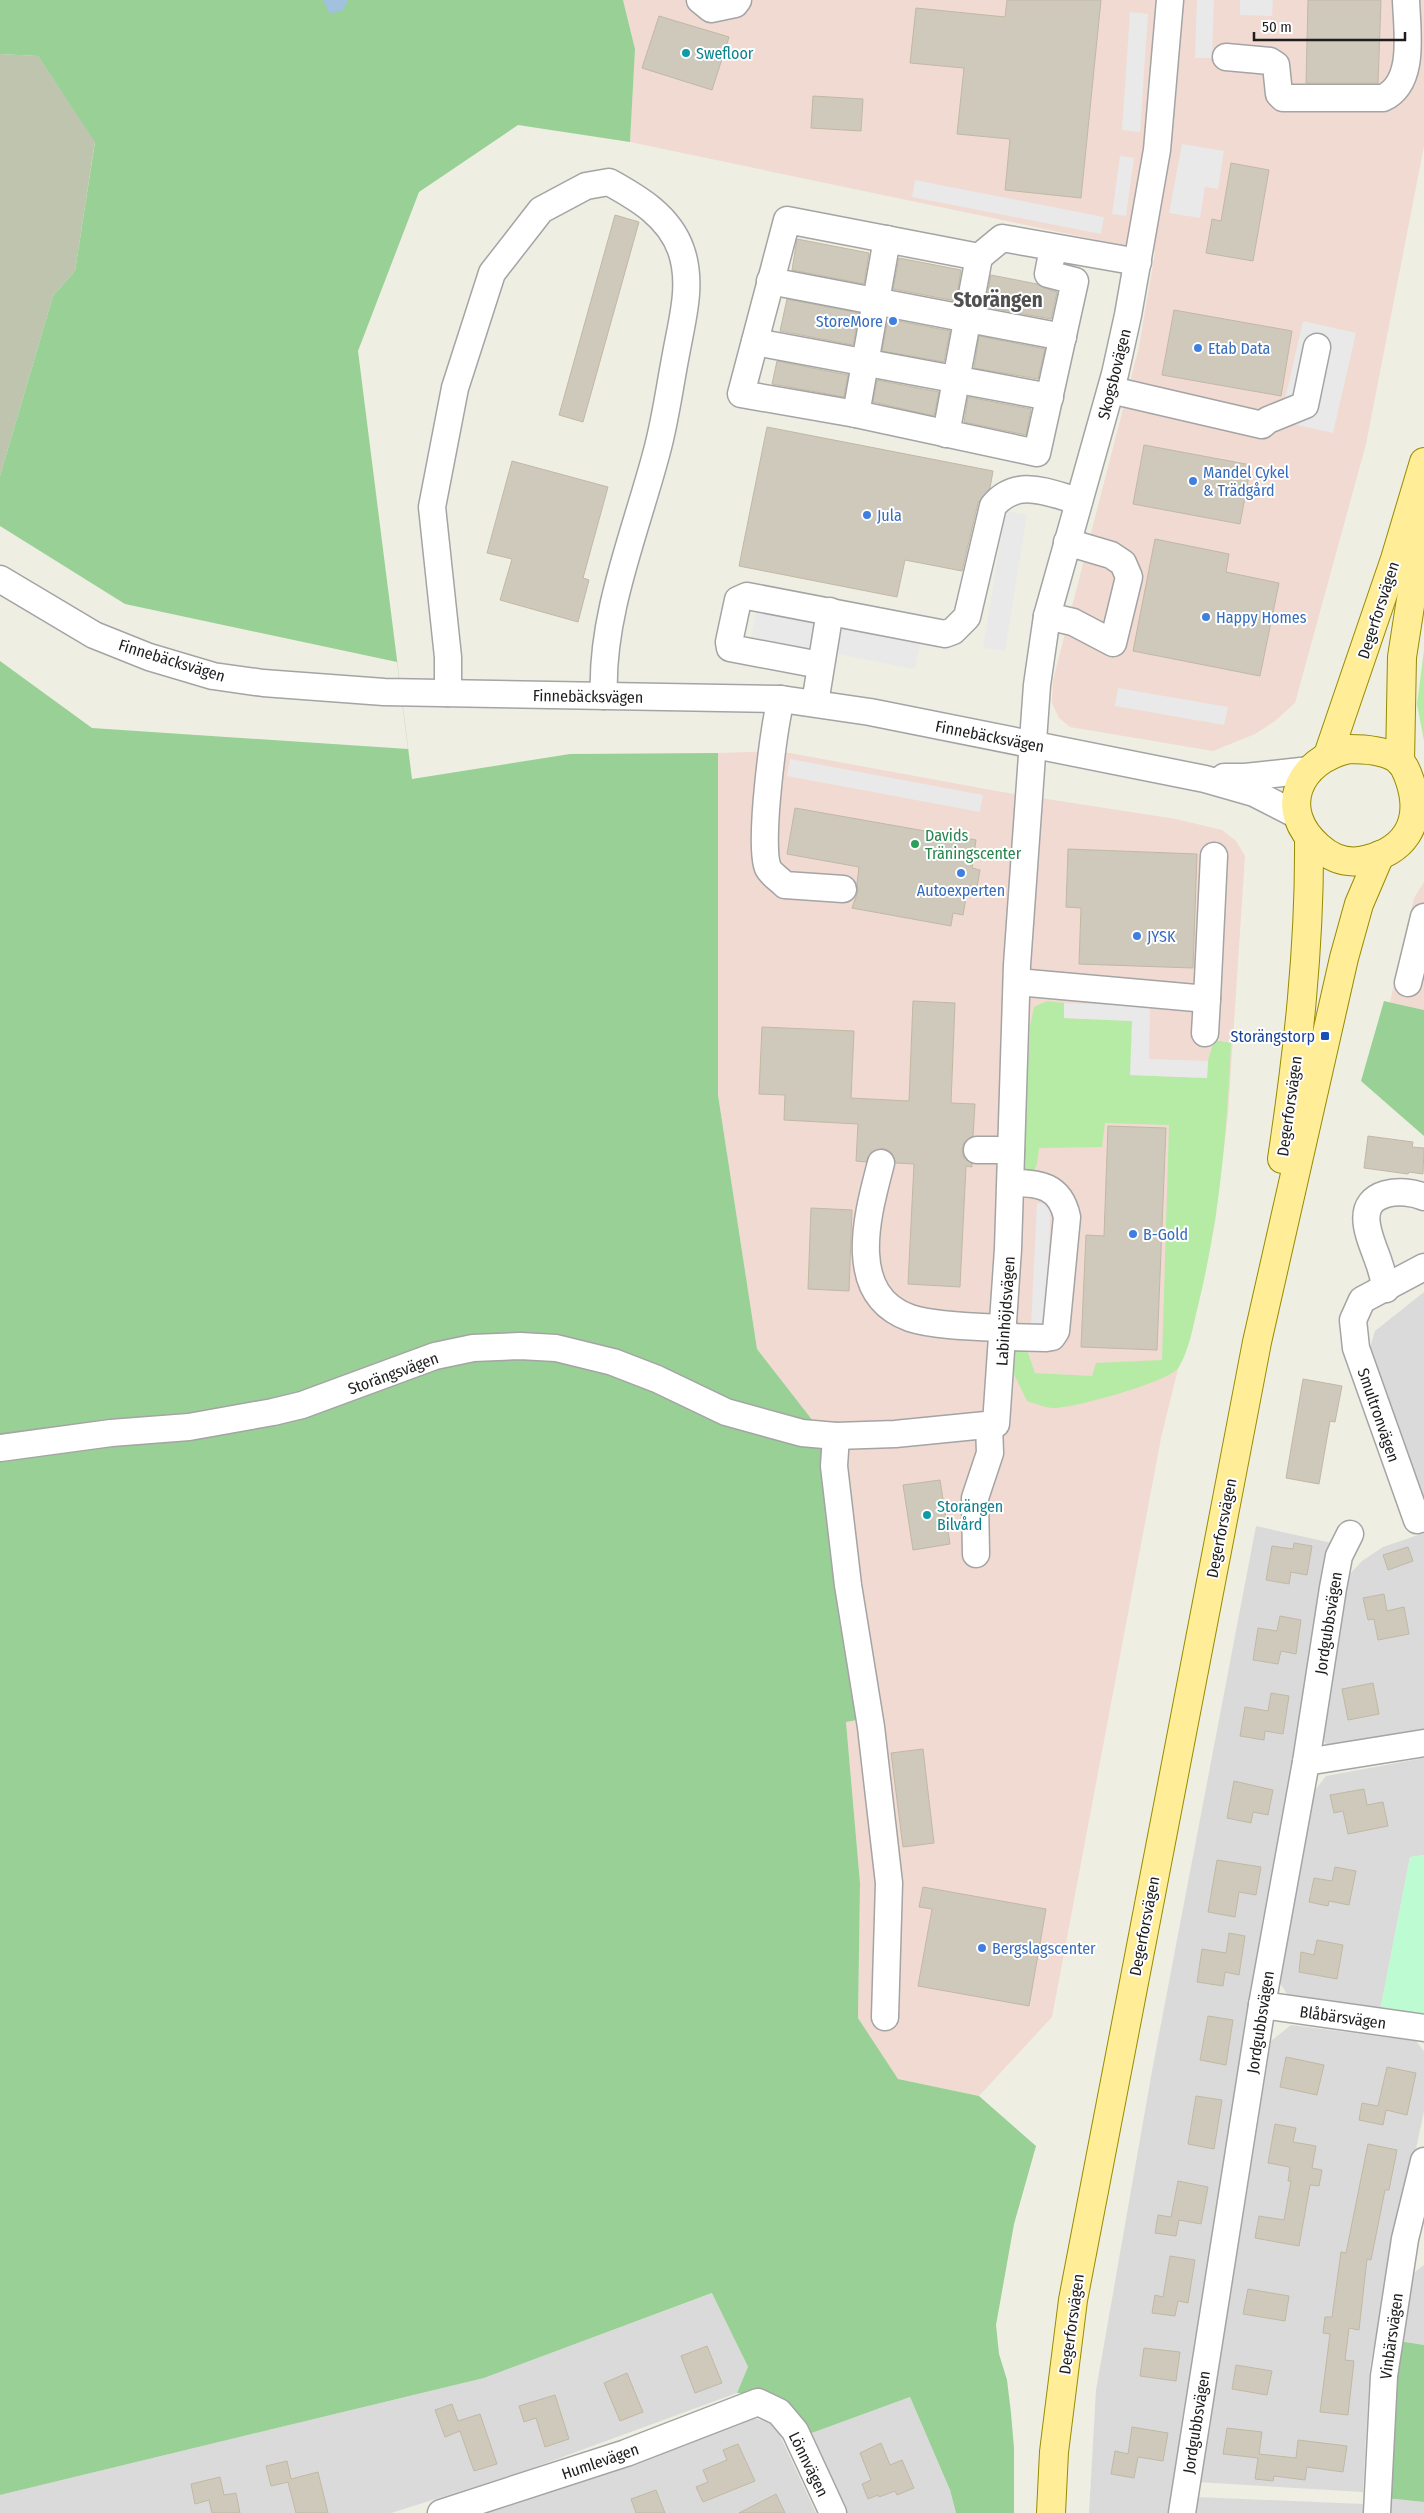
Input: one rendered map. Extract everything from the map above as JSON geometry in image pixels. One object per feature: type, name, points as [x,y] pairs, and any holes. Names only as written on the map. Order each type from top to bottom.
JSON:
[{"type":"main road","name":"Degerforsvägen","points":[[1319,763],[1395,559],[1424,462]]},
{"type":"main road","name":"Degerforsvägen","points":[[1400,762],[1402,657],[1424,516]]},
{"type":"main road","points":[[1358,749],[1383,753],[1400,762],[1419,794],[1415,815],[1402,844],[1359,861],[1343,861],[1328,856],[1303,827],[1295,804],[1303,779],[1319,763],[1358,749]]},
{"type":"main road","name":"Degerforsvägen","points":[[1258,1342],[1270,1234],[1298,1039],[1308,933],[1303,827]]},
{"type":"main road","name":"Degerforsvägen","points":[[1051,2513],[1054,2452],[1076,2281],[1258,1342],[1344,958],[1359,904],[1402,844]]},
{"type":"street","points":[[700,0],[711,9],[735,4],[738,0]]},
{"type":"street","name":"Skogsbovägen","points":[[1034,744],[1037,685],[1047,616],[1111,390],[1138,262],[1157,150],[1170,0]]},
{"type":"street","points":[[1226,57],[1270,61],[1276,65],[1279,94],[1283,98],[1383,98],[1392,94],[1399,87],[1406,64],[1406,0]]},
{"type":"street","points":[[448,693],[448,657],[432,507],[455,388],[492,273],[541,210],[586,186],[609,182],[635,196],[667,223],[681,250],[687,292],[658,446],[624,566],[602,667],[604,696]]},
{"type":"street","points":[[979,257],[786,220],[741,394],[856,414],[1038,453],[1075,281],[1048,274],[1053,248]]},
{"type":"street","points":[[946,434],[979,257],[1002,238],[1138,262]]},
{"type":"street","points":[[856,414],[887,239]]},
{"type":"street","points":[[770,281],[1063,337]]},
{"type":"street","points":[[755,342],[1050,397]]},
{"type":"street","points":[[1111,390],[1262,425],[1268,420],[1305,405],[1317,347]]},
{"type":"street","points":[[820,665],[735,651],[730,648],[728,642],[738,600],[747,596],[945,634],[953,631],[967,617],[993,506],[1000,498],[1022,488],[1079,501]]},
{"type":"street","points":[[1047,616],[1073,622],[1114,643],[1129,577],[1123,563],[1111,555],[1067,542]]},
{"type":"street","name":"Finnebäcksvägen","points":[[0,579],[94,635],[149,657],[213,676],[263,683],[350,689],[781,700],[815,703],[1193,776],[1254,793],[1303,827]]},
{"type":"street","points":[[815,703],[830,611]]},
{"type":"street","points":[[781,700],[776,719],[764,830],[768,869],[785,885],[842,889]]},
{"type":"street","name":"Labinhöjdsvägen","points":[[989,1425],[996,1424],[1004,1332],[1017,982],[1034,744]]},
{"type":"street","name":"Finnebäcksvägen","points":[[1193,776],[1245,777],[1319,763]]},
{"type":"street","points":[[1205,1034],[1214,856]]},
{"type":"street","points":[[1408,983],[1424,917]]},
{"type":"street","points":[[1017,982],[1207,999]]},
{"type":"street","points":[[977,1150],[1012,1150]]},
{"type":"street","points":[[881,1163],[871,1205],[864,1255],[868,1274],[885,1304],[910,1318],[1046,1338],[1052,1337],[1056,1331],[1067,1217],[1064,1207],[1052,1191],[1034,1183],[1010,1183]]},
{"type":"street","points":[[1424,1197],[1417,1193],[1395,1192],[1384,1194],[1374,1200],[1366,1214],[1365,1226],[1386,1289],[1424,1267]]},
{"type":"street","name":"Smultronvägen","points":[[1386,1289],[1362,1300],[1353,1320],[1356,1348],[1417,1520],[1424,1518]]},
{"type":"street","name":"Storängsvägen","points":[[0,1448],[111,1434],[189,1427],[273,1412],[302,1406],[435,1356],[473,1348],[520,1346],[556,1348],[586,1354],[657,1380],[726,1412],[792,1431],[836,1436]]},
{"type":"street","points":[[885,2017],[889,1883],[871,1726],[848,1585],[834,1466],[836,1436],[989,1425],[990,1453],[975,1498],[976,1554]]},
{"type":"street","name":"Jordgubbsvägen","points":[[1182,2513],[1262,2006],[1306,1762],[1333,1588],[1339,1556],[1350,1534]]},
{"type":"street","points":[[1306,1762],[1424,1743]]},
{"type":"street","name":"Blåbärsvägen","points":[[1262,2006],[1424,2028]]},
{"type":"street","name":"Vinbärsvägen","points":[[1377,2513],[1384,2376],[1415,2240],[1424,2161]]},
{"type":"street","name":"Humlevägen","points":[[441,2513],[626,2453],[757,2402]]},
{"type":"street","name":"Lönnvägen","points":[[757,2402],[779,2412],[795,2431],[833,2513]]},
{"type":"shaded area","points":[[623,0],[1424,0],[1424,146],[1366,444],[1295,703],[1275,721],[1255,734],[1213,751],[1070,727],[1059,718],[1052,703],[1053,680],[1139,347],[1155,252],[630,142],[635,49]]},
{"type":"shaded area","points":[[1197,0],[1214,0],[1212,58],[1195,58]]},
{"type":"shaded area","points":[[1240,0],[1273,0],[1272,16],[1240,15]]},
{"type":"shaded area","points":[[1130,12],[1148,14],[1140,132],[1122,130]]},
{"type":"shaded area","points":[[0,54],[38,56],[95,141],[75,271],[53,296],[0,476]]},
{"type":"shaded area","points":[[1182,144],[1224,151],[1218,189],[1205,187],[1200,218],[1169,213]]},
{"type":"shaded area","points":[[1120,156],[1134,158],[1126,216],[1112,214]]},
{"type":"shaded area","points":[[915,180],[1104,217],[1101,234],[912,197]]},
{"type":"shaded area","points":[[1303,321],[1356,333],[1333,433],[1280,421]]},
{"type":"shaded area","points":[[1005,511],[1027,515],[1005,651],[983,648]]},
{"type":"shaded area","points":[[760,592],[924,624],[915,669],[751,637]]},
{"type":"shaded area","points":[[1118,688],[1228,707],[1224,725],[1115,706]]},
{"type":"shaded area","points":[[779,751],[1002,792],[1176,819],[1222,830],[1236,841],[1245,856],[1228,1114],[1215,1223],[1191,1335],[1178,1369],[1161,1438],[1052,2017],[979,2096],[898,2079],[858,2018],[860,1883],[846,1722],[857,1720],[820,1430],[757,1349],[718,1095],[718,753]]},
{"type":"shaded area","points":[[790,759],[983,795],[980,812],[787,776]]},
{"type":"shaded area","points":[[1424,882],[1424,1010],[1390,1002],[1414,898]]},
{"type":"shaded area","points":[[1064,1003],[1150,1006],[1149,1059],[1208,1061],[1207,1078],[1130,1075],[1132,1021],[1064,1018]]},
{"type":"shaded area","points":[[1037,1203],[1051,1204],[1045,1326],[1031,1326]]},
{"type":"shaded area","points":[[1424,1292],[1424,1503],[1369,1351],[1375,1331]]},
{"type":"shaded area","points":[[1256,1526],[1332,1543],[1172,2513],[1089,2513],[1096,2390],[1152,2071]]},
{"type":"shaded area","points":[[1424,1533],[1424,1734],[1334,1751],[1323,1741],[1322,1727],[1348,1576],[1362,1561],[1383,1547]]},
{"type":"shaded area","points":[[1424,1758],[1424,1855],[1410,1857],[1380,2011],[1291,2000],[1276,1977],[1305,1803],[1326,1776]]},
{"type":"shaded area","points":[[1291,2025],[1416,2041],[1424,2051],[1424,2111],[1370,2365],[1363,2492],[1197,2482],[1238,2249],[1271,2041]]},
{"type":"shaded area","points":[[1424,2265],[1424,2345],[1399,2341],[1411,2275]]},
{"type":"shaded area","points":[[713,2293],[748,2368],[737,2393],[516,2474],[391,2513],[0,2513],[0,2495],[484,2378]]},
{"type":"shaded area","points":[[910,2397],[950,2490],[956,2513],[840,2513],[809,2434]]},
{"type":"shaded area","points":[[745,2415],[775,2425],[816,2513],[481,2513],[520,2501]]},
{"type":"shaded area","points":[[1196,2497],[1364,2504],[1363,2513],[1194,2513]]},
{"type":"shaded area","points":[[1386,2498],[1424,2502],[1424,2513],[1386,2513]]},
{"type":"green space","points":[[0,0],[623,0],[635,49],[630,142],[518,125],[419,192],[358,351],[412,779],[570,754],[718,753],[718,1095],[757,1349],[820,1430],[857,1720],[846,1722],[860,1883],[858,2018],[898,2079],[979,2096],[1036,2146],[1014,2224],[996,2325],[999,2354],[1007,2380],[1011,2413],[1014,2448],[1014,2513],[956,2513],[950,2490],[910,2397],[809,2434],[767,2393],[737,2393],[748,2367],[712,2293],[484,2378],[0,2495],[0,661],[92,728],[408,749],[397,662],[125,604],[0,526],[0,476],[53,296],[75,271],[95,142],[38,56],[0,54]]},
{"type":"green space","points":[[1424,650],[1424,741],[1417,704]]},
{"type":"green space","points":[[1047,1001],[1064,1003],[1064,1018],[1133,1021],[1131,1075],[1207,1078],[1208,1061],[1214,1040],[1231,1043],[1221,1178],[1211,1244],[1190,1340],[1182,1362],[1171,1374],[1139,1387],[1079,1404],[1053,1408],[1027,1401],[1011,1368],[1013,1348],[1027,1350],[1035,1373],[1092,1376],[1096,1363],[1162,1360],[1169,1125],[1105,1123],[1102,1147],[1039,1148],[1037,1164],[1033,1173],[1023,1167],[1030,1026],[1034,1007]]},
{"type":"green space","points":[[1384,1001],[1424,1010],[1424,1136],[1361,1081]]},
{"type":"green space","points":[[1424,1855],[1424,2017],[1380,2011],[1410,1857]]},
{"type":"green space","points":[[1399,2341],[1424,2345],[1424,2502],[1386,2498]]},
{"type":"water","points":[[323,0],[348,1],[343,10],[330,14]]},
{"type":"building","points":[[1007,0],[1101,0],[1081,198],[1005,190],[1010,139],[957,134],[964,68],[910,63],[916,8],[1005,17]]},
{"type":"building","points":[[1308,0],[1381,0],[1378,83],[1306,83]]},
{"type":"building","name":"Swefloor","points":[[659,16],[729,37],[712,90],[642,68]]},
{"type":"building","points":[[813,96],[863,99],[861,131],[811,128]]},
{"type":"building","points":[[1231,163],[1269,170],[1253,261],[1206,253],[1212,219],[1221,221]]},
{"type":"building","points":[[615,215],[639,222],[583,422],[559,415]]},
{"type":"building","points":[[797,239],[869,253],[864,284],[792,270]]},
{"type":"building","points":[[899,258],[961,270],[956,301],[893,289]]},
{"type":"building","points":[[991,275],[1037,284],[1057,292],[1051,319],[985,307]]},
{"type":"building","points":[[787,299],[859,313],[853,345],[780,331]]},
{"type":"building","points":[[1174,310],[1292,331],[1281,396],[1162,375]]},
{"type":"building","points":[[888,319],[950,331],[944,362],[882,351]]},
{"type":"building","points":[[979,336],[1045,349],[1038,379],[974,368]]},
{"type":"building","points":[[777,361],[848,375],[844,397],[772,384]]},
{"type":"building","points":[[877,380],[939,392],[934,416],[873,402]]},
{"type":"building","points":[[968,397],[1031,409],[1026,435],[964,422]]},
{"type":"building","name":"Jula","points":[[767,427],[993,471],[990,488],[978,503],[962,571],[905,560],[897,597],[739,566]]},
{"type":"building","name":"Mandel Cykel & Trädgård","points":[[1144,445],[1251,465],[1240,524],[1133,504]]},
{"type":"building","points":[[512,461],[608,487],[583,578],[589,580],[578,622],[500,600],[512,559],[487,553]]},
{"type":"building","name":"Happy Homes","points":[[1155,539],[1229,554],[1226,572],[1279,583],[1260,676],[1133,651]]},
{"type":"building","points":[[795,808],[976,840],[972,868],[980,870],[977,887],[968,886],[963,915],[953,913],[951,926],[852,908],[858,891],[859,867],[787,854]]},
{"type":"building","name":"JYSK","points":[[1068,849],[1197,854],[1193,968],[1079,964],[1081,908],[1066,907]]},
{"type":"building","points":[[913,1001],[955,1003],[951,1103],[975,1104],[973,1136],[964,1142],[962,1150],[964,1158],[972,1164],[972,1167],[966,1166],[960,1287],[908,1284],[914,1164],[896,1163],[892,1153],[884,1148],[871,1152],[866,1162],[856,1161],[858,1124],[784,1120],[785,1095],[759,1094],[762,1027],[854,1031],[851,1098],[909,1101]]},
{"type":"building","points":[[1108,1126],[1166,1128],[1157,1350],[1081,1347],[1086,1235],[1104,1236]]},
{"type":"building","points":[[1368,1136],[1413,1142],[1412,1147],[1424,1148],[1423,1174],[1409,1172],[1408,1174],[1364,1168]]},
{"type":"building","points":[[811,1208],[852,1210],[849,1291],[808,1289]]},
{"type":"building","points":[[1303,1379],[1342,1386],[1335,1422],[1330,1421],[1319,1484],[1286,1478]]},
{"type":"building","name":"Storängen Bilvård","points":[[940,1480],[950,1544],[913,1550],[903,1485]]},
{"type":"building","points":[[1294,1543],[1312,1546],[1307,1575],[1291,1572],[1289,1584],[1266,1580],[1272,1546],[1293,1549]]},
{"type":"building","points":[[1408,1547],[1413,1561],[1388,1570],[1383,1555]]},
{"type":"building","points":[[1384,1594],[1387,1611],[1404,1607],[1409,1634],[1378,1640],[1374,1619],[1368,1620],[1363,1598]]},
{"type":"building","points":[[1280,1616],[1301,1620],[1296,1654],[1281,1651],[1278,1664],[1253,1660],[1258,1628],[1277,1631]]},
{"type":"building","points":[[1373,1683],[1379,1714],[1348,1720],[1342,1689]]},
{"type":"building","points":[[1271,1693],[1289,1696],[1283,1734],[1265,1731],[1264,1740],[1240,1736],[1245,1707],[1268,1711]]},
{"type":"building","points":[[923,1749],[934,1843],[903,1847],[891,1753]]},
{"type":"building","points":[[1234,1781],[1273,1790],[1268,1815],[1253,1812],[1251,1823],[1227,1818]]},
{"type":"building","points":[[1364,1789],[1367,1805],[1383,1802],[1388,1826],[1348,1834],[1343,1811],[1334,1813],[1330,1795]]},
{"type":"building","points":[[1217,1860],[1261,1867],[1256,1895],[1239,1892],[1235,1917],[1208,1912]]},
{"type":"building","points":[[1335,1867],[1356,1871],[1349,1905],[1329,1901],[1328,1906],[1309,1902],[1314,1878],[1332,1881]]},
{"type":"building","name":"Bergslagscenter","points":[[923,1887],[1046,1909],[1029,2006],[918,1986],[932,1909],[919,1907]]},
{"type":"building","points":[[1229,1933],[1245,1936],[1239,1975],[1225,1972],[1223,1986],[1197,1982],[1202,1949],[1226,1953]]},
{"type":"building","points":[[1317,1940],[1343,1945],[1337,1979],[1299,1972],[1301,1952],[1314,1955]]},
{"type":"building","points":[[1208,2016],[1233,2020],[1226,2065],[1200,2060]]},
{"type":"building","points":[[1286,2057],[1324,2065],[1317,2095],[1280,2087]]},
{"type":"building","points":[[1387,2067],[1416,2073],[1407,2115],[1386,2110],[1383,2125],[1359,2120],[1362,2103],[1378,2106]]},
{"type":"building","points":[[1196,2096],[1222,2100],[1214,2149],[1188,2144]]},
{"type":"building","points":[[1275,2124],[1296,2128],[1293,2142],[1316,2146],[1312,2168],[1322,2170],[1319,2186],[1310,2185],[1299,2246],[1255,2238],[1259,2216],[1284,2220],[1291,2181],[1288,2181],[1290,2167],[1268,2163]]},
{"type":"building","points":[[1368,2144],[1397,2150],[1389,2190],[1385,2190],[1371,2260],[1367,2259],[1359,2330],[1349,2328],[1345,2360],[1354,2361],[1348,2415],[1320,2412],[1330,2334],[1323,2333],[1325,2317],[1332,2317],[1341,2252],[1346,2253]]},
{"type":"building","points":[[1178,2181],[1208,2187],[1201,2224],[1179,2220],[1176,2236],[1155,2233],[1158,2215],[1171,2217]]},
{"type":"building","points":[[1170,2256],[1195,2260],[1188,2303],[1178,2301],[1175,2316],[1152,2313],[1155,2295],[1163,2297]]},
{"type":"building","points":[[1248,2289],[1289,2296],[1285,2321],[1243,2314]]},
{"type":"building","points":[[707,2346],[722,2383],[695,2393],[681,2356]]},
{"type":"building","points":[[1144,2348],[1180,2352],[1176,2381],[1140,2376]]},
{"type":"building","points":[[1236,2365],[1272,2371],[1267,2395],[1232,2389]]},
{"type":"building","points":[[627,2373],[643,2412],[620,2421],[604,2383]]},
{"type":"building","points":[[555,2395],[569,2439],[545,2447],[536,2418],[524,2422],[519,2406]]},
{"type":"building","points":[[452,2404],[458,2421],[480,2414],[497,2464],[474,2471],[460,2431],[445,2437],[435,2410]]},
{"type":"building","points":[[1132,2427],[1168,2433],[1163,2461],[1138,2457],[1134,2478],[1111,2474],[1115,2451],[1128,2454]]},
{"type":"building","points":[[1227,2428],[1262,2432],[1259,2454],[1296,2458],[1298,2440],[1347,2446],[1343,2472],[1307,2467],[1305,2480],[1274,2476],[1273,2481],[1255,2479],[1258,2458],[1223,2454]]},
{"type":"building","points":[[881,2443],[890,2465],[902,2460],[914,2488],[897,2495],[895,2491],[868,2499],[862,2484],[871,2480],[860,2453]]},
{"type":"building","points":[[738,2444],[755,2481],[703,2502],[696,2487],[708,2482],[703,2470],[727,2460],[723,2450]]},
{"type":"building","points":[[287,2461],[291,2479],[318,2472],[328,2513],[296,2513],[288,2482],[271,2486],[266,2466]]},
{"type":"building","points":[[220,2477],[224,2495],[236,2493],[240,2513],[212,2513],[209,2500],[195,2504],[191,2484]]},
{"type":"building","points":[[656,2490],[665,2513],[636,2513],[631,2499]]},
{"type":"building","points":[[776,2494],[785,2513],[739,2513]]},
{"type":"place","name":"Swefloor","points":[[686,53]]},
{"type":"place","name":"StoreMore","points":[[893,321]]},
{"type":"place","name":"Etab Data","points":[[1198,348]]},
{"type":"place","name":"Mandel Cykel & Trädgård","points":[[1193,481]]},
{"type":"place","name":"Jula","points":[[867,515]]},
{"type":"place","name":"Happy Homes","points":[[1206,617]]},
{"type":"place","name":"Davids Träningscenter","points":[[915,844]]},
{"type":"place","name":"Autoexperten","points":[[961,873]]},
{"type":"place","name":"JYSK","points":[[1137,936]]},
{"type":"place","name":"Storängstorp","points":[[1325,1036]]},
{"type":"place","name":"B-Gold","points":[[1133,1234]]},
{"type":"place","name":"Storängen Bilvård","points":[[927,1515]]},
{"type":"place","name":"Bergslagscenter","points":[[982,1948]]},
{"type":"district","name":"Storängen","points":[[998,300]]}]
